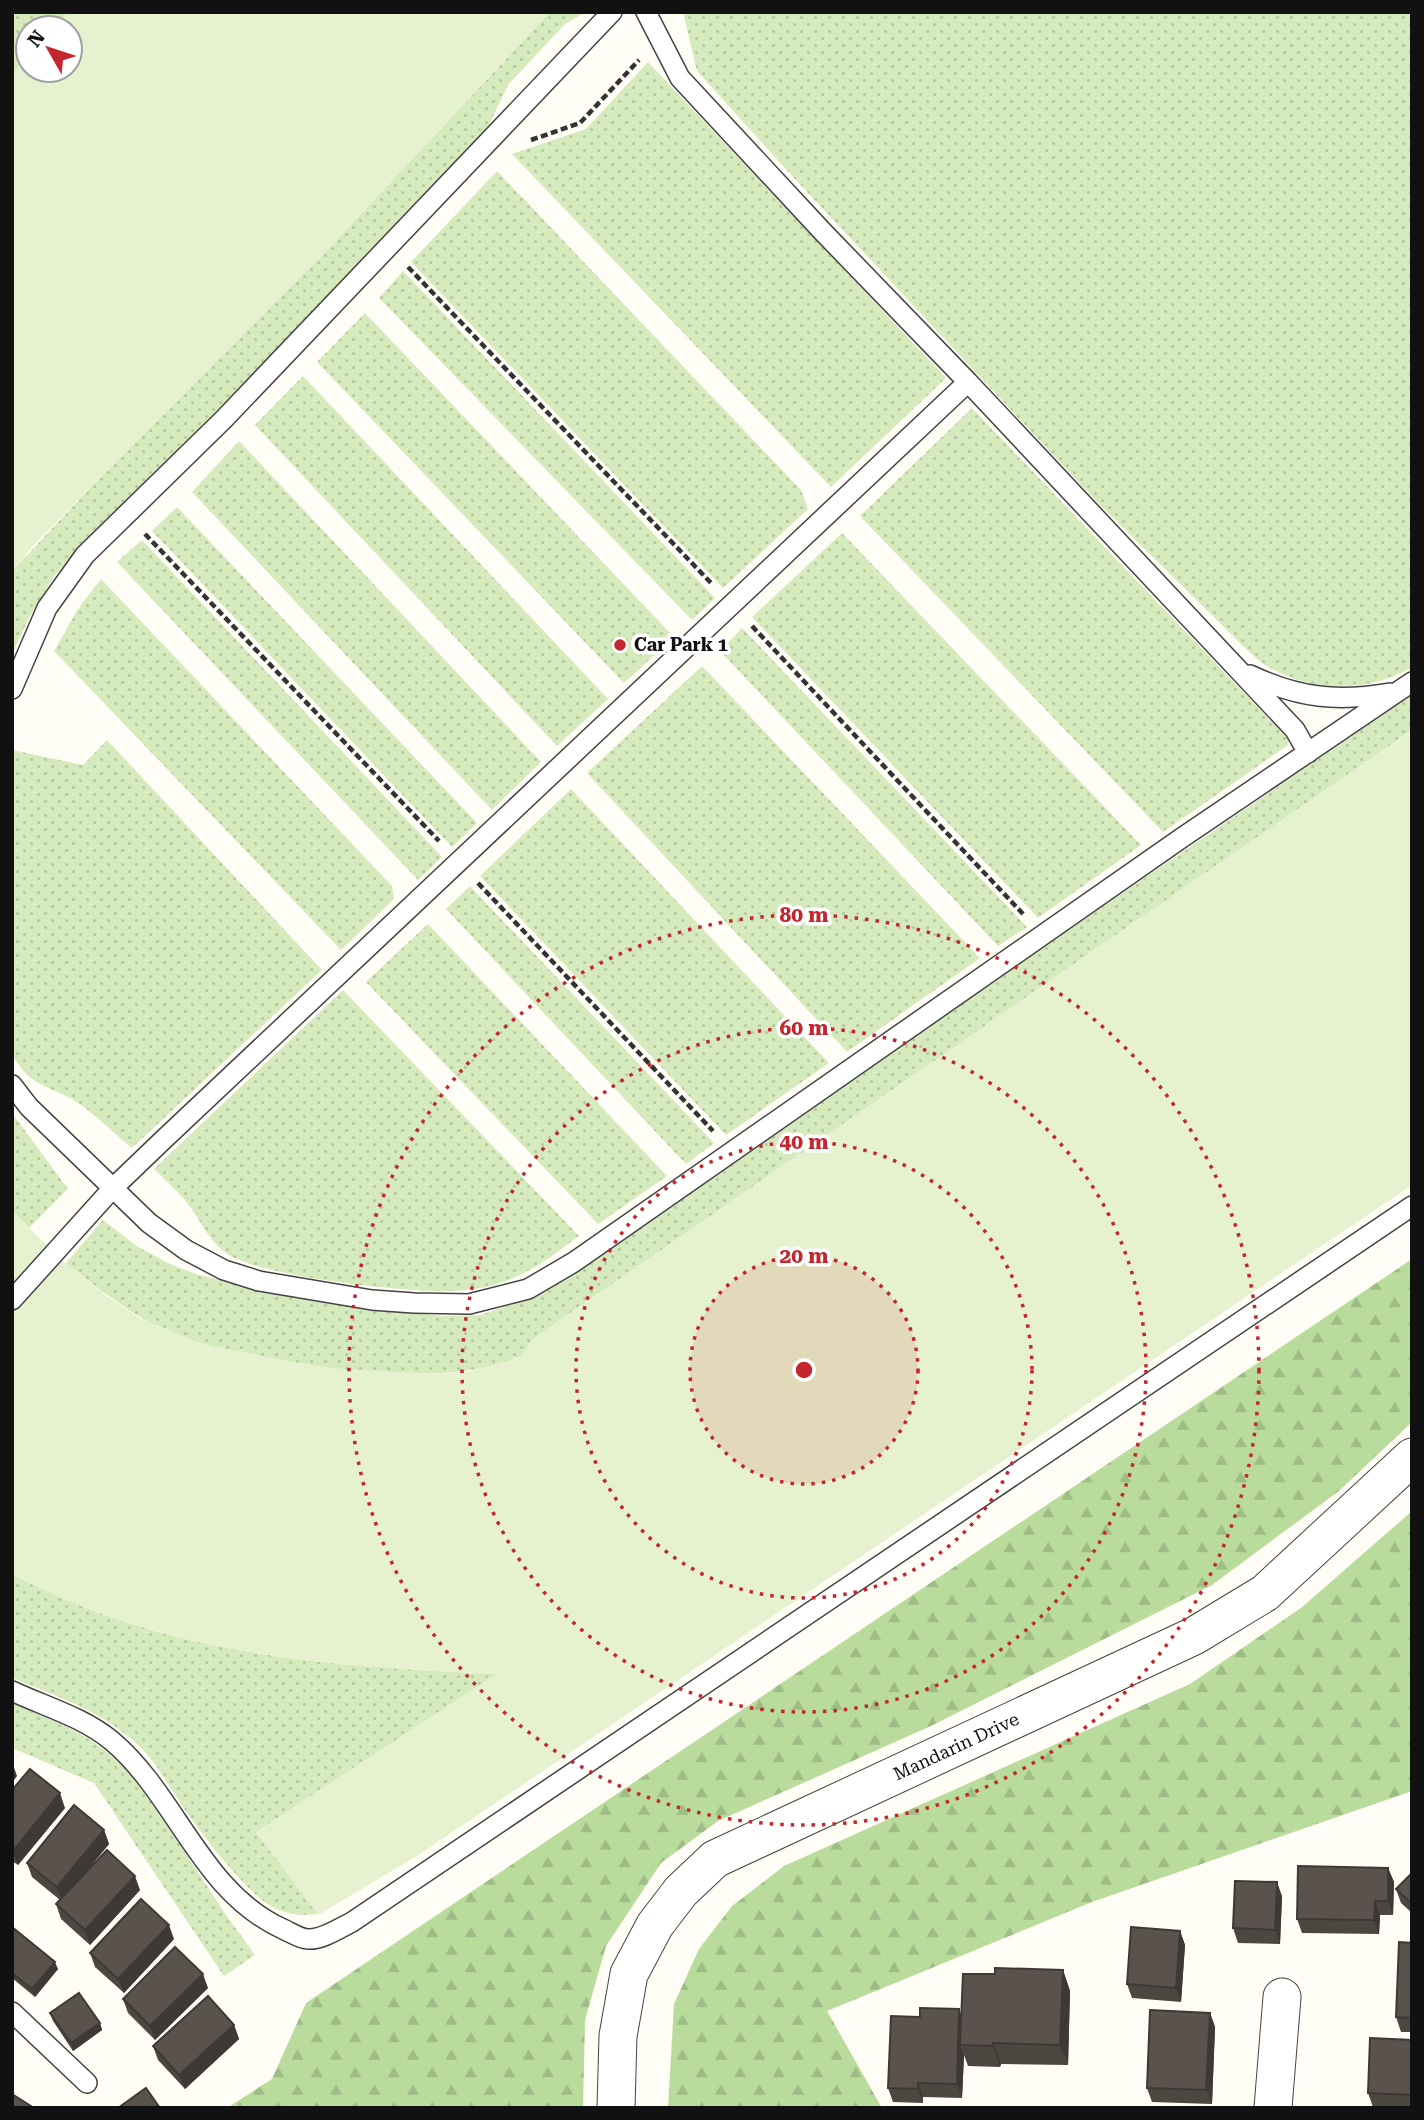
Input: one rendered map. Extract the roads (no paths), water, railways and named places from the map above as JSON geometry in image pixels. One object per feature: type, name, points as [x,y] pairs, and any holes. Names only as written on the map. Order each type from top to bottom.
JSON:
[{"type":"street","name":"Mandarin Drive","points":[[616,2108],[618,2036],[629,1974],[655,1925],[681,1891],[715,1859],[772,1830],[1194,1636],[1265,1593],[1412,1457]]},
{"type":"street","points":[[1273,2108],[1282,1997]]},
{"type":"lane","points":[[12,689],[47,608],[85,555],[224,419],[612,12]]},
{"type":"lane","points":[[646,12],[680,78],[1295,730],[1308,753]]},
{"type":"lane","points":[[12,1300],[113,1189],[968,382]]},
{"type":"lane","points":[[1238,669],[1276,687],[1304,695],[1332,698],[1367,697],[1405,687]]},
{"type":"lane","points":[[12,1085],[29,1107],[149,1223],[186,1250],[224,1270],[259,1281],[372,1300],[414,1303],[469,1304],[528,1289],[574,1262],[1183,837],[1405,687]]},
{"type":"lane","points":[[12,1691],[90,1724],[114,1742],[157,1792],[210,1868],[254,1912],[307,1939],[326,1934],[352,1922],[1412,1206]]},
{"type":"lane","points":[[12,2012],[87,2083]]},
{"type":"place","name":"Car Park 1","points":[[620,645]]}]
